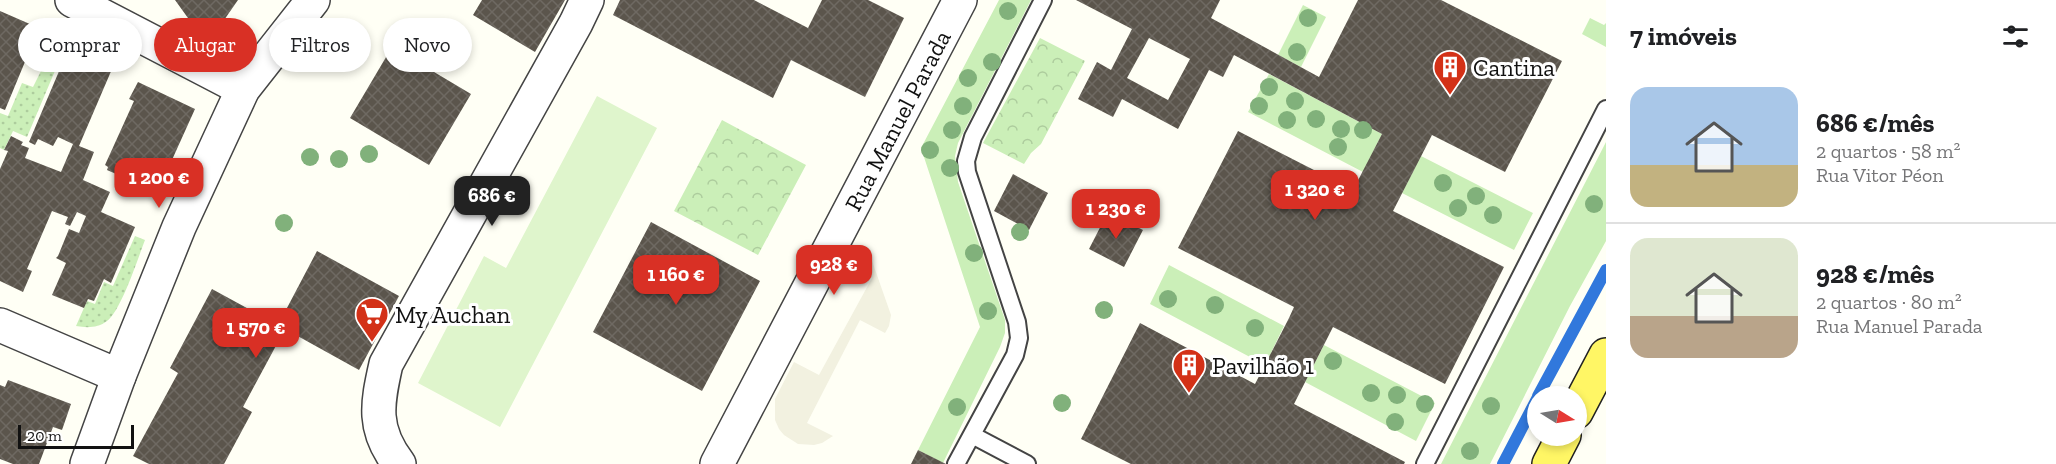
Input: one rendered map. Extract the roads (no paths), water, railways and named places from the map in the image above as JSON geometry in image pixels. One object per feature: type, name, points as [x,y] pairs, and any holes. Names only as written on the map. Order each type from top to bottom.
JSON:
[{"type":"main road","points":[[1587,391],[1606,355]]},
{"type":"main road","points":[[1550,464],[1559,446]]},
{"type":"street","points":[[72,0],[243,88]]},
{"type":"street","points":[[87,464],[119,376],[179,227],[243,88],[313,0]]},
{"type":"street","points":[[399,464],[390,453],[379,426],[378,397],[386,364],[587,0]]},
{"type":"street","name":"Rua Manuel Parada","points":[[717,464],[960,0]]},
{"type":"street","points":[[0,325],[119,376]]},
{"type":"lane","points":[[956,464],[1015,355],[1019,338],[1017,322],[967,172],[966,161],[973,137],[1043,0]]},
{"type":"lane","points":[[1425,464],[1606,109]]},
{"type":"lane","points":[[972,435],[1028,464]]},
{"type":"waterway","points":[[1543,386],[1606,270]]},
{"type":"waterway","points":[[1503,464],[1527,418]]},
{"type":"place","name":"Cantina","points":[[1450,96]]},
{"type":"place","name":"My Auchan","points":[[372,343]]},
{"type":"place","name":"Pavilhão 1","points":[[1189,394]]}]
